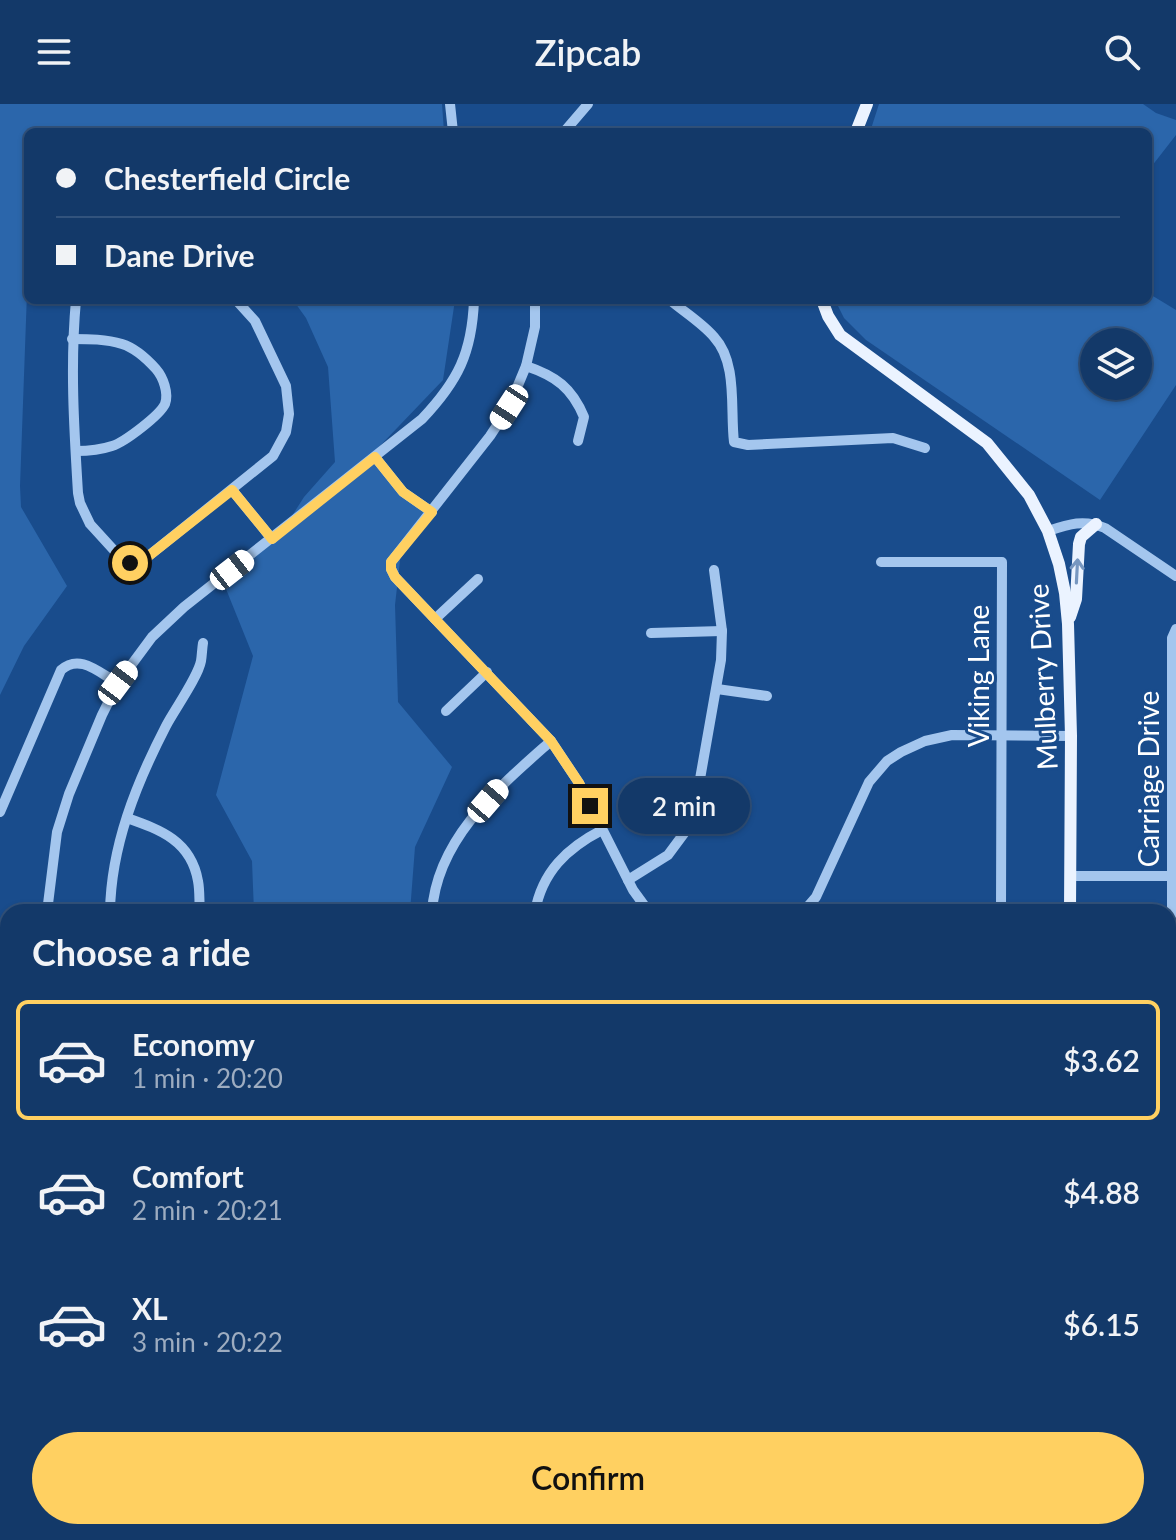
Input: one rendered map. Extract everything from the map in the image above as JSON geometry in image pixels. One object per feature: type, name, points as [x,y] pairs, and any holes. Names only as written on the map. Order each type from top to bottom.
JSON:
[{"type":"main road","points":[[858,128],[867,104]]},
{"type":"main road","name":"Mulberry Drive","points":[[824,304],[840,335],[987,443],[1029,495],[1048,531],[1059,564],[1068,624],[1070,904]]},
{"type":"main road","points":[[1068,624],[1076,599],[1079,544],[1081,537],[1096,524]]},
{"type":"street","points":[[450,104],[453,128]]},
{"type":"street","points":[[567,128],[588,104]]},
{"type":"street","points":[[76,304],[72,406],[80,503],[90,524],[121,558],[130,563],[141,562],[273,456],[286,432],[289,414],[286,386],[255,321],[240,304]]},
{"type":"street","points":[[48,904],[57,832],[75,780],[118,683],[152,637],[184,607],[422,419],[443,397],[468,347],[474,304]]},
{"type":"street","points":[[535,304],[535,327],[526,366],[509,407],[490,436],[391,562],[391,569],[395,577],[551,741],[579,783],[628,880],[644,904]]},
{"type":"street","points":[[675,304],[724,349],[729,365],[734,442],[748,445],[893,438],[925,448]]},
{"type":"street","points":[[72,339],[102,339],[134,349],[161,374],[166,394],[165,406],[133,435],[115,445],[76,451]]},
{"type":"street","points":[[526,366],[544,372],[572,393],[584,417],[578,441]]},
{"type":"street","points":[[375,457],[403,492],[432,512]]},
{"type":"street","points":[[232,490],[272,539]]},
{"type":"street","points":[[1048,531],[1075,522],[1096,524],[1176,576]]},
{"type":"street","name":"Viking Lane","points":[[881,562],[1002,562],[1001,904]]},
{"type":"street","points":[[628,880],[668,855],[688,828],[697,796],[721,660],[722,631],[714,570]]},
{"type":"street","points":[[435,619],[478,579]]},
{"type":"street","name":"Carriage Drive","points":[[1173,904],[1175,751],[1172,638],[1176,629]]},
{"type":"street","points":[[651,633],[722,631]]},
{"type":"street","points":[[111,904],[119,841],[135,794],[166,726],[201,663],[203,643]]},
{"type":"street","points":[[0,812],[64,666],[74,662],[84,664],[118,683]]},
{"type":"street","points":[[446,711],[487,672]]},
{"type":"street","points":[[717,689],[767,696]]},
{"type":"street","points":[[812,904],[869,782],[887,761],[925,741],[952,735],[1071,736]]},
{"type":"street","points":[[434,904],[441,871],[451,847],[504,782],[551,741]]},
{"type":"street","points":[[127,818],[152,827],[178,842],[189,855],[198,879],[200,904]]},
{"type":"street","points":[[536,904],[553,868],[566,852],[602,830]]},
{"type":"street","points":[[1070,876],[1174,876]]},
{"type":"shaded area","points":[[0,104],[442,104],[444,128],[24,128],[24,304],[27,304],[21,507],[67,586],[24,646],[0,695]]},
{"type":"shaded area","points":[[879,104],[1143,104],[1156,113],[1176,120],[1176,135],[1152,166],[1152,128],[871,128]]},
{"type":"shaded area","points":[[1152,295],[1176,310],[1176,385],[1100,500],[866,340],[844,318],[837,304],[1152,304]]},
{"type":"shaded area","points":[[296,304],[454,304],[443,380],[354,473],[375,457],[399,487],[431,512],[401,552],[395,605],[398,702],[452,767],[415,847],[411,904],[254,904],[252,861],[216,795],[253,656],[224,584],[283,530],[304,497],[335,462],[328,367],[306,318]]},
{"type":"route","points":[[130,563],[141,562],[232,490],[272,539],[375,457],[403,492],[432,512],[391,562],[395,577],[551,741],[579,783],[590,806]]}]
